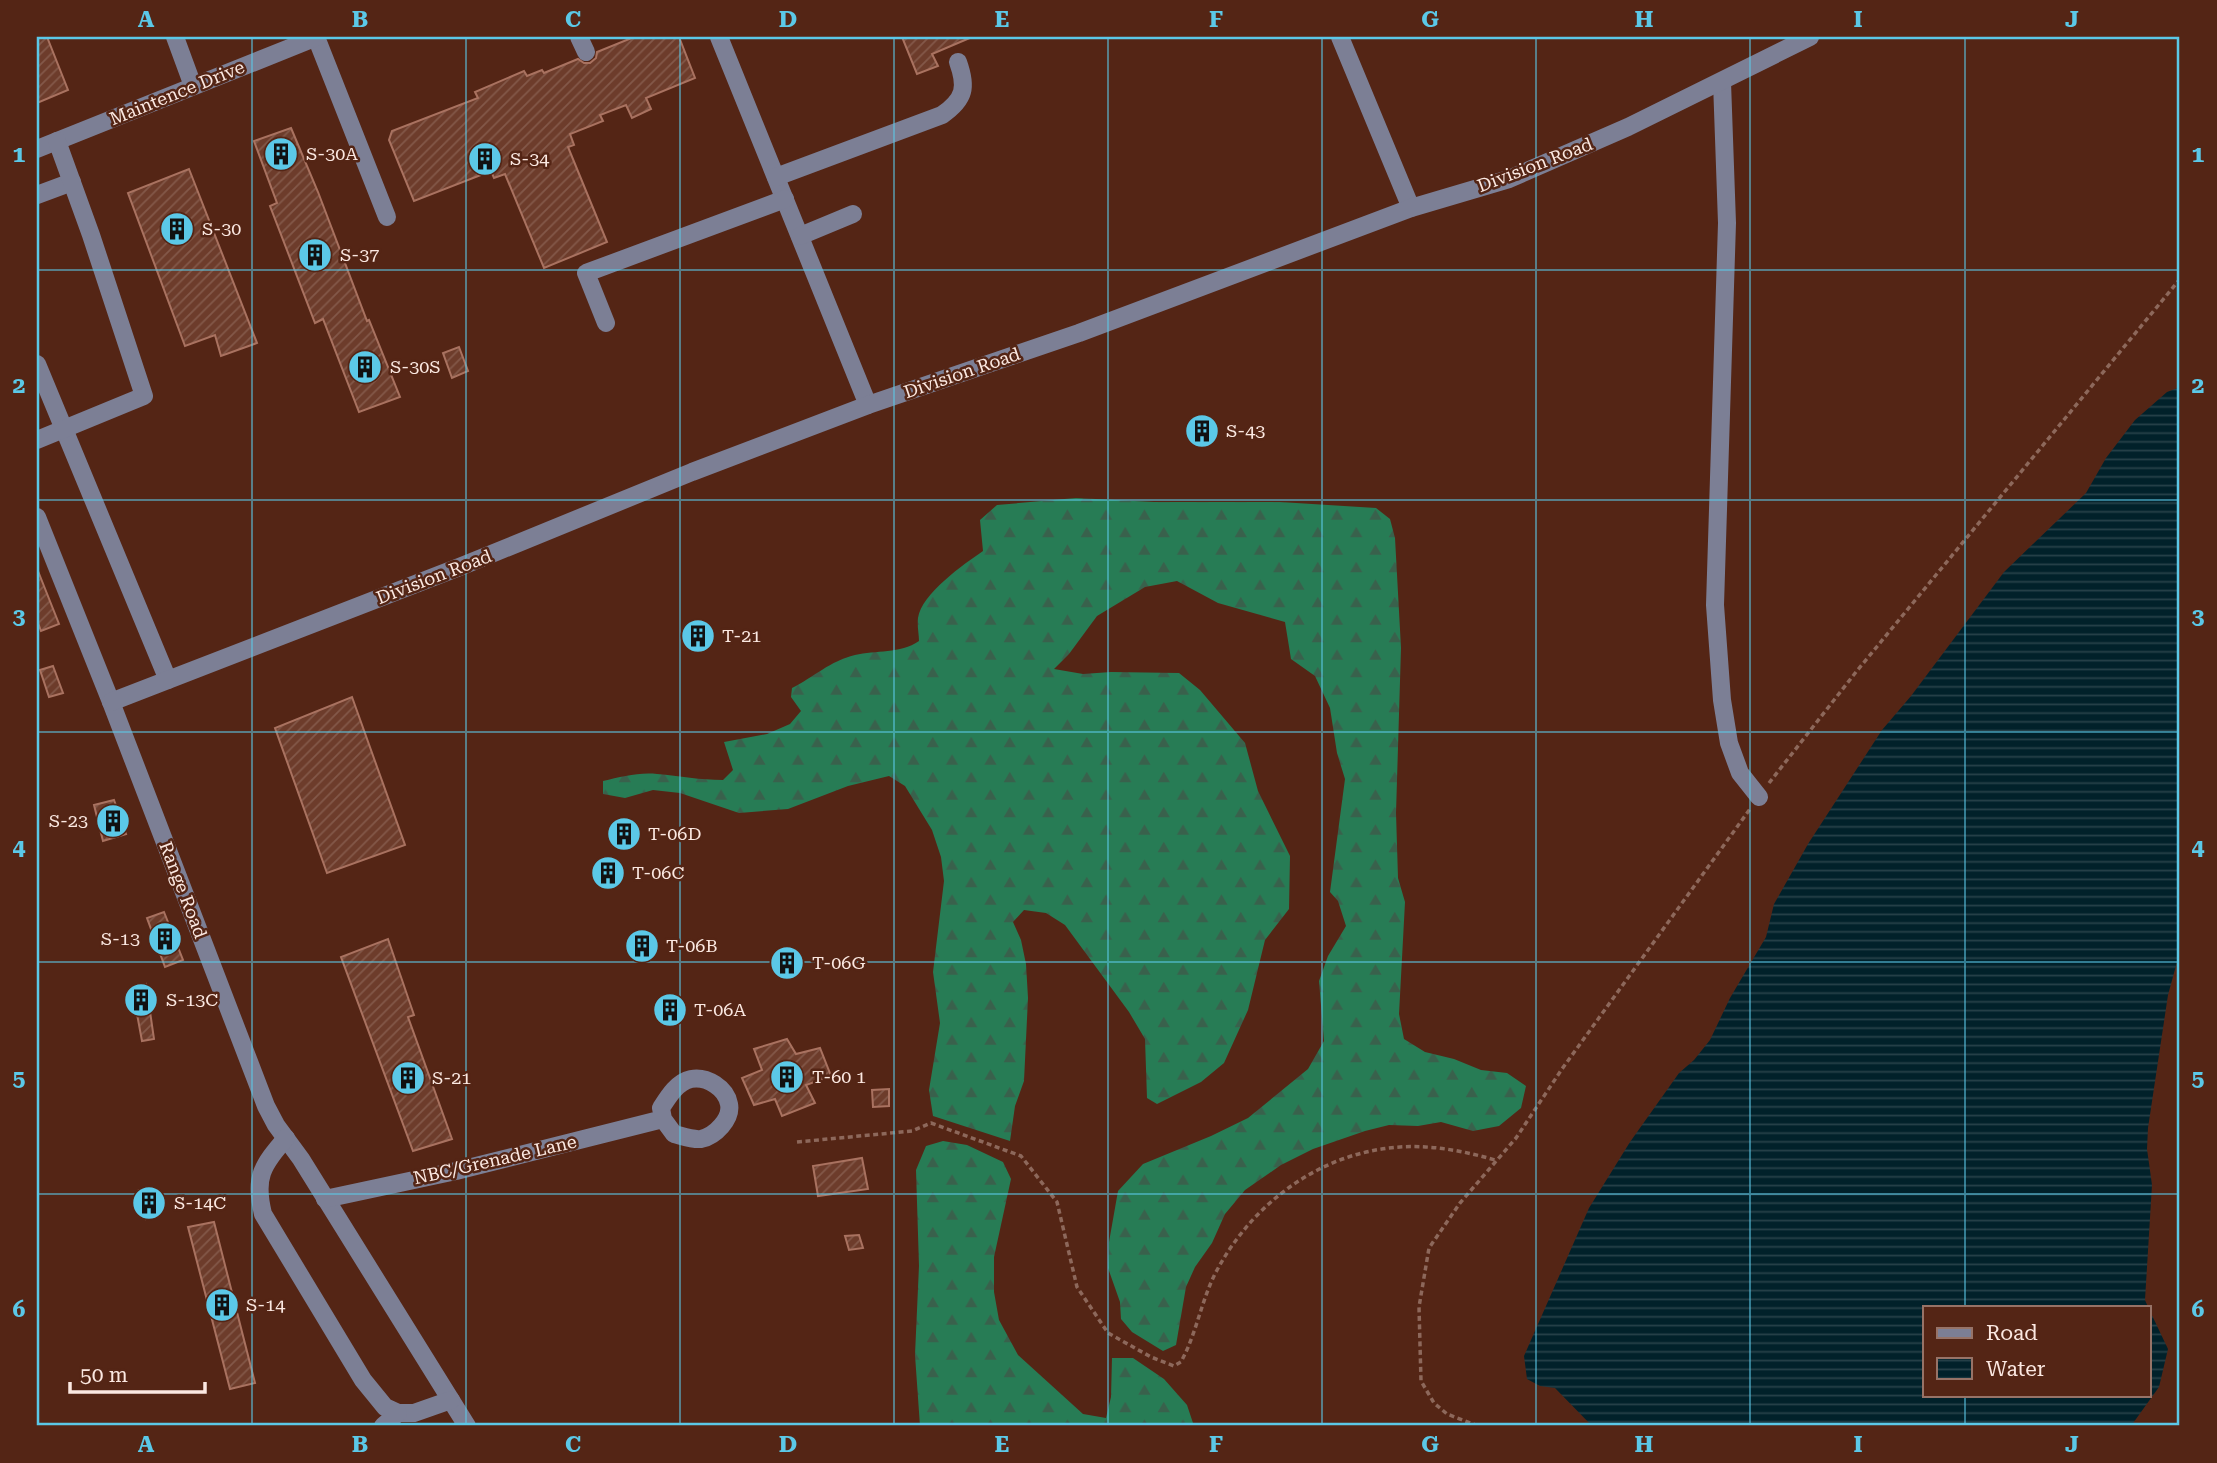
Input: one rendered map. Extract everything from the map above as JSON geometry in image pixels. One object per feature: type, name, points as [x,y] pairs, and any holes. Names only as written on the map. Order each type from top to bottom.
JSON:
[{"type":"street","points":[[175,37],[193,86]]},
{"type":"street","points":[[317,37],[387,217]]},
{"type":"street","name":"Maintence Drive","points":[[37,149],[317,37]]},
{"type":"street","points":[[719,37],[868,405]]},
{"type":"street","points":[[1340,37],[1411,208]]},
{"type":"street","name":"Division Road","points":[[111,702],[868,405],[1079,332],[1411,208],[1509,179],[1628,128],[1810,37]]},
{"type":"street","points":[[775,177],[942,115],[954,107],[963,92],[963,76],[958,62]]},
{"type":"street","points":[[1722,82],[1727,223],[1714,605],[1722,700],[1729,743],[1740,773],[1759,796]]},
{"type":"street","points":[[37,440],[144,396],[57,141]]},
{"type":"street","points":[[37,195],[72,182]]},
{"type":"street","points":[[606,323],[586,273],[785,199]]},
{"type":"street","points":[[800,236],[853,215]]},
{"type":"street","points":[[37,364],[167,680]]},
{"type":"street","name":"Range Road","points":[[37,517],[266,1106],[467,1426]]},
{"type":"street","name":"NBC/Grenade Lane","points":[[325,1199],[456,1171],[663,1119]]},
{"type":"street","points":[[286,1138],[267,1160],[260,1175],[258,1193],[263,1214],[363,1380],[385,1407],[398,1413],[414,1413],[451,1400]]},
{"type":"street","points":[[383,1426],[398,1413]]},
{"type":"path","points":[[1478,1426],[1447,1414],[1434,1403],[1421,1381],[1419,1307],[1429,1248],[1460,1203],[1516,1138],[1562,1069],[1759,796],[1841,690],[2180,279]]},
{"type":"path","points":[[797,1142],[912,1131],[928,1123],[1021,1156],[1058,1202],[1077,1287],[1108,1333],[1165,1364],[1174,1366],[1181,1362],[1214,1276],[1232,1245],[1271,1200],[1310,1173],[1374,1150],[1401,1147],[1453,1149],[1497,1160]]},
{"type":"green space","points":[[1076,498],[1154,502],[1280,502],[1376,508],[1390,519],[1395,538],[1401,648],[1396,813],[1398,878],[1405,902],[1399,1014],[1404,1039],[1425,1052],[1454,1059],[1481,1070],[1507,1073],[1526,1086],[1521,1108],[1499,1126],[1473,1131],[1441,1122],[1418,1126],[1389,1125],[1365,1131],[1313,1149],[1281,1165],[1245,1190],[1225,1214],[1212,1243],[1195,1267],[1186,1287],[1176,1345],[1163,1351],[1132,1332],[1121,1319],[1120,1302],[1108,1268],[1109,1242],[1118,1191],[1143,1164],[1248,1118],[1308,1069],[1324,1041],[1319,981],[1328,956],[1346,926],[1338,901],[1330,892],[1345,779],[1337,753],[1330,708],[1315,676],[1291,659],[1285,622],[1218,603],[1177,581],[1145,587],[1097,616],[1069,654],[1054,669],[1083,674],[1179,673],[1200,690],[1245,743],[1258,791],[1290,856],[1289,909],[1265,940],[1248,1010],[1224,1063],[1201,1082],[1157,1104],[1147,1098],[1145,1039],[1129,1012],[1065,925],[1046,913],[1024,910],[1013,922],[1021,940],[1026,964],[1028,998],[1024,1081],[1015,1106],[1010,1141],[933,1116],[929,1090],[940,1023],[933,972],[944,881],[941,857],[932,830],[905,786],[889,776],[848,786],[788,809],[739,813],[680,793],[653,790],[625,798],[603,794],[603,781],[637,774],[723,780],[733,770],[724,742],[767,734],[790,724],[801,711],[791,697],[792,688],[846,658],[863,653],[896,650],[919,641],[918,621],[921,609],[944,580],[983,551],[980,520],[997,505]]},
{"type":"green space","points":[[943,1141],[967,1145],[1003,1162],[1011,1179],[994,1257],[994,1292],[999,1320],[1018,1355],[1083,1414],[1106,1418],[1111,1397],[1112,1358],[1133,1358],[1164,1379],[1187,1405],[1194,1426],[920,1426],[915,1355],[919,1266],[916,1170],[926,1146]]},
{"type":"water","points":[[2180,387],[2180,951],[2168,995],[2148,1128],[2147,1149],[2152,1185],[2145,1300],[2148,1306],[1923,1306],[1923,1396],[2150,1396],[2150,1311],[2168,1349],[2159,1387],[2131,1426],[1592,1426],[1555,1388],[1540,1386],[1527,1379],[1524,1356],[1589,1208],[1630,1142],[1679,1073],[1710,1040],[1730,998],[1766,937],[1774,904],[1808,844],[1882,730],[1911,696],[2004,572],[2086,493],[2106,458],[2135,420],[2167,392]]},
{"type":"building","points":[[37,37],[47,37],[68,90],[37,103]]},
{"type":"building","name":"S-34","points":[[634,37],[679,37],[695,78],[646,98],[651,109],[632,118],[626,105],[600,115],[603,121],[570,134],[574,145],[568,147],[607,242],[544,268],[505,174],[494,178],[491,171],[414,201],[389,140],[392,131],[478,98],[475,92],[524,71],[527,76],[542,70],[544,73],[578,59],[590,63],[596,58],[597,52]]},
{"type":"building","points":[[902,37],[972,37],[932,54],[938,66],[917,74]]},
{"type":"building","points":[[291,128],[400,397],[359,412],[323,319],[315,323],[270,206],[277,203],[254,141]]},
{"type":"building","name":"S-30","points":[[189,169],[257,343],[221,356],[215,335],[185,346],[128,193]]},
{"type":"building","points":[[459,347],[468,371],[452,378],[443,353]]},
{"type":"building","points":[[38,571],[59,624],[41,631],[37,620]]},
{"type":"building","points":[[53,666],[63,693],[49,697],[40,670]]},
{"type":"building","points":[[352,697],[405,845],[327,873],[275,728]]},
{"type":"building","name":"S-23","points":[[114,800],[126,834],[103,841],[94,805]]},
{"type":"building","name":"S-13","points":[[164,912],[183,960],[165,967],[147,918]]},
{"type":"building","name":"S-21","points":[[388,939],[414,1015],[408,1017],[452,1139],[413,1151],[341,957]]},
{"type":"building","points":[[146,984],[154,1039],[142,1041],[132,987]]},
{"type":"building","name":"T-60 1","points":[[787,1039],[796,1054],[820,1048],[831,1076],[806,1085],[815,1103],[782,1116],[775,1099],[754,1105],[742,1078],[762,1070],[754,1049]]},
{"type":"building","points":[[889,1089],[889,1106],[873,1107],[872,1090]]},
{"type":"building","points":[[862,1158],[868,1189],[818,1196],[813,1166]]},
{"type":"building","name":"S-14C","points":[[153,1188],[159,1215],[146,1219],[139,1190]]},
{"type":"building","name":"S-14","points":[[214,1222],[255,1383],[230,1389],[188,1227]]},
{"type":"building","points":[[859,1235],[863,1248],[849,1250],[845,1236]]},
{"type":"place","name":"S-30A","points":[[281,154]]},
{"type":"place","name":"S-34","points":[[485,159]]},
{"type":"place","name":"S-30","points":[[177,229]]},
{"type":"place","name":"S-37","points":[[315,255]]},
{"type":"place","name":"S-30S","points":[[365,367]]},
{"type":"place","name":"S-43","points":[[1202,431]]},
{"type":"place","name":"T-21","points":[[698,636]]},
{"type":"place","name":"S-23","points":[[113,821]]},
{"type":"place","name":"T-06D","points":[[624,834]]},
{"type":"place","name":"T-06C","points":[[608,873]]},
{"type":"place","name":"S-13","points":[[165,939]]},
{"type":"place","name":"T-06B","points":[[642,946]]},
{"type":"place","name":"T-06G","points":[[787,963]]},
{"type":"place","name":"S-13C","points":[[141,1000]]},
{"type":"place","name":"T-06A","points":[[670,1010]]},
{"type":"place","name":"T-60 1","points":[[787,1077]]},
{"type":"place","name":"S-21","points":[[408,1078]]},
{"type":"place","name":"S-14C","points":[[149,1203]]},
{"type":"place","name":"S-14","points":[[222,1305]]}]
